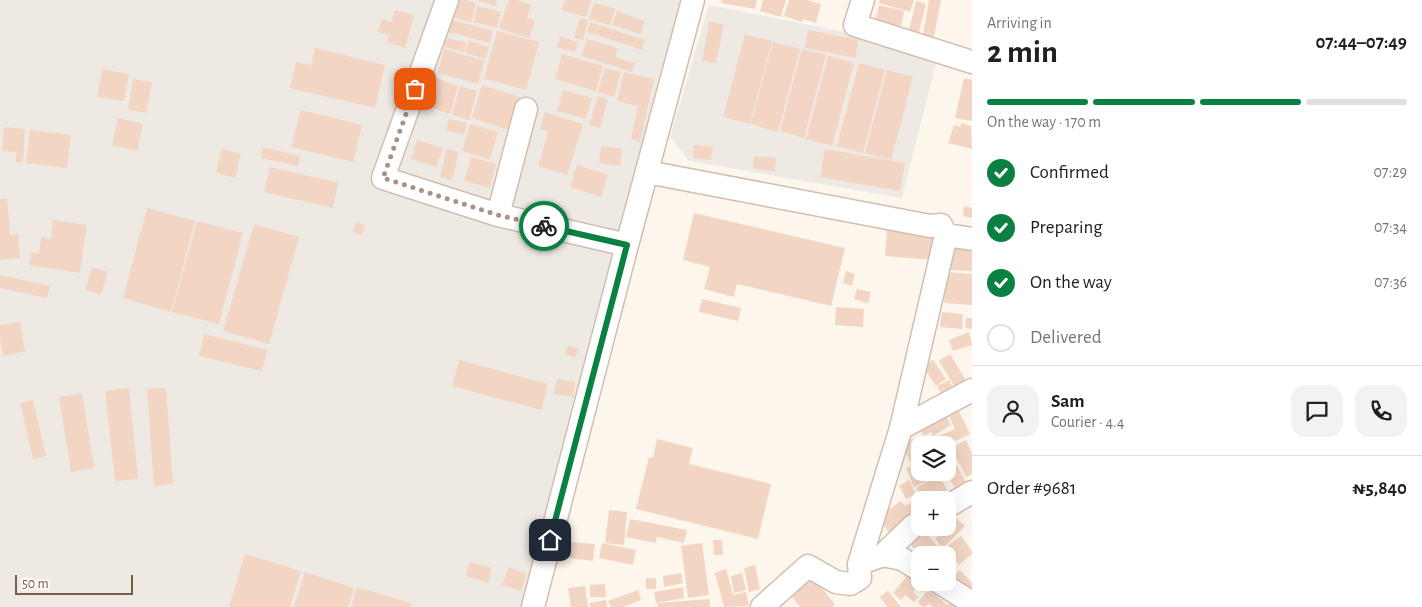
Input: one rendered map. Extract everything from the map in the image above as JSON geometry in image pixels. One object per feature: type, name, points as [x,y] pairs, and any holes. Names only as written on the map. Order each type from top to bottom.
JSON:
[{"type":"street","points":[[446,0],[383,178],[498,215],[627,245]]},
{"type":"street","points":[[533,607],[693,0]]},
{"type":"street","points":[[863,0],[855,25],[972,62]]},
{"type":"street","points":[[498,215],[526,109]]},
{"type":"street","points":[[647,172],[930,226],[941,225],[946,235],[901,428],[859,564],[860,578],[850,584],[836,582],[808,566],[762,607]]},
{"type":"street","points":[[946,235],[972,239]]},
{"type":"street","points":[[901,428],[972,390]]},
{"type":"street","points":[[956,501],[972,492]]},
{"type":"street","points":[[859,564],[883,556],[911,528]]},
{"type":"street","points":[[883,556],[902,559],[911,564]]},
{"type":"street","points":[[953,591],[972,603]]},
{"type":"shaded area","points":[[0,0],[689,0],[533,607],[0,607]]},
{"type":"shaded area","points":[[709,5],[939,51],[902,198],[689,161],[670,137]]},
{"type":"building","points":[[456,0],[476,3],[471,22],[452,17]]},
{"type":"building","points":[[475,0],[497,0],[495,6]]},
{"type":"building","points":[[509,0],[517,0],[531,5],[527,18],[535,20],[529,38],[499,28]]},
{"type":"building","points":[[565,0],[591,0],[586,17],[562,10]]},
{"type":"building","points":[[722,0],[757,0],[755,9],[721,3]]},
{"type":"building","points":[[763,0],[786,0],[781,17],[760,11]]},
{"type":"building","points":[[789,0],[807,0],[821,4],[816,23],[803,19],[802,22],[784,16]]},
{"type":"building","points":[[880,0],[914,0],[910,12],[879,3]]},
{"type":"building","points":[[929,0],[941,0],[934,37],[923,35]]},
{"type":"building","points":[[916,1],[926,4],[919,32],[909,30]]},
{"type":"building","points":[[594,3],[615,9],[610,25],[589,19]]},
{"type":"building","points":[[879,5],[904,11],[901,26],[875,21]]},
{"type":"building","points":[[477,6],[501,12],[497,28],[474,22]]},
{"type":"building","points":[[395,10],[414,15],[405,48],[387,42],[389,35],[378,32],[382,19],[391,22]]},
{"type":"building","points":[[617,11],[645,21],[641,34],[612,25]]},
{"type":"building","points":[[580,18],[588,20],[583,40],[574,38]]},
{"type":"building","points":[[452,20],[493,31],[490,43],[448,32]]},
{"type":"building","points":[[590,22],[645,40],[642,50],[587,32]]},
{"type":"building","points":[[709,22],[724,24],[716,63],[702,61]]},
{"type":"building","points":[[808,30],[859,40],[855,58],[805,48]]},
{"type":"building","points":[[497,31],[539,42],[526,90],[484,79]]},
{"type":"building","points":[[745,34],[772,41],[750,124],[723,117]]},
{"type":"building","points":[[560,37],[578,42],[575,52],[557,47]]},
{"type":"building","points":[[446,38],[466,42],[464,52],[444,47]]},
{"type":"building","points":[[587,39],[618,48],[615,57],[635,63],[632,72],[582,56]]},
{"type":"building","points":[[469,41],[489,47],[485,59],[465,53]]},
{"type":"building","points":[[773,42],[800,49],[778,132],[751,124]]},
{"type":"building","points":[[315,48],[385,65],[375,108],[290,88],[296,62],[311,65]]},
{"type":"building","points":[[444,49],[484,61],[478,84],[438,73]]},
{"type":"building","points":[[802,49],[826,55],[804,138],[780,131]]},
{"type":"building","points":[[562,54],[603,66],[596,91],[555,79]]},
{"type":"building","points":[[828,56],[854,63],[832,146],[806,139]]},
{"type":"building","points":[[859,63],[885,70],[863,153],[837,146]]},
{"type":"building","points":[[605,68],[621,72],[614,97],[598,92]]},
{"type":"building","points":[[102,69],[129,74],[124,101],[97,97]]},
{"type":"building","points":[[887,70],[913,77],[891,160],[865,153]]},
{"type":"building","points":[[624,72],[654,79],[640,142],[631,139],[638,106],[617,101]]},
{"type":"building","points":[[435,78],[458,86],[450,114],[426,106]]},
{"type":"building","points":[[964,78],[972,80],[972,121],[955,118]]},
{"type":"building","points":[[133,79],[152,82],[146,113],[128,109]]},
{"type":"building","points":[[482,85],[522,98],[512,131],[472,118]]},
{"type":"building","points":[[460,86],[477,91],[469,120],[452,115]]},
{"type":"building","points":[[563,90],[592,98],[586,119],[557,111]]},
{"type":"building","points":[[598,96],[608,99],[600,128],[589,125]]},
{"type":"building","points":[[301,110],[362,125],[353,162],[291,147]]},
{"type":"building","points":[[545,112],[583,124],[567,175],[538,166],[548,132],[540,129]]},
{"type":"building","points":[[118,118],[143,124],[137,151],[112,145]]},
{"type":"building","points":[[449,119],[467,123],[464,135],[446,130]]},
{"type":"building","points":[[961,123],[971,126],[972,149],[948,143],[954,125],[961,127]]},
{"type":"building","points":[[470,124],[498,132],[490,160],[462,151]]},
{"type":"building","points":[[4,127],[25,129],[23,162],[16,162],[16,152],[2,151]]},
{"type":"building","points":[[30,130],[71,135],[67,168],[26,163]]},
{"type":"building","points":[[417,140],[443,148],[436,167],[411,159]]},
{"type":"building","points":[[694,145],[713,147],[711,160],[693,158]]},
{"type":"building","points":[[601,146],[622,149],[620,166],[599,163]]},
{"type":"building","points":[[263,147],[300,156],[298,166],[261,158]]},
{"type":"building","points":[[222,149],[241,154],[235,178],[216,173]]},
{"type":"building","points":[[447,149],[459,152],[452,180],[440,177]]},
{"type":"building","points":[[825,149],[905,163],[900,191],[820,177]]},
{"type":"building","points":[[754,156],[776,158],[775,171],[753,169]]},
{"type":"building","points":[[471,157],[496,164],[490,188],[464,181]]},
{"type":"building","points":[[577,165],[608,175],[601,197],[570,187]]},
{"type":"building","points":[[270,167],[338,183],[333,208],[264,192]]},
{"type":"building","points":[[7,198],[10,235],[18,234],[20,258],[0,260],[0,199]]},
{"type":"building","points":[[964,206],[972,208],[972,218],[963,216]]},
{"type":"building","points":[[147,208],[195,221],[171,312],[123,298]]},
{"type":"building","points":[[694,213],[845,248],[831,306],[737,284],[734,297],[704,289],[710,267],[683,260]]},
{"type":"building","points":[[53,220],[87,225],[80,273],[29,265],[31,252],[39,253],[41,237],[51,239]]},
{"type":"building","points":[[197,221],[243,233],[219,324],[172,312]]},
{"type":"building","points":[[356,222],[365,225],[362,235],[353,232]]},
{"type":"building","points":[[254,224],[299,237],[269,344],[223,331]]},
{"type":"building","points":[[887,227],[936,231],[934,260],[885,256]]},
{"type":"building","points":[[950,245],[972,246],[972,271],[948,270]]},
{"type":"building","points":[[92,267],[108,272],[101,295],[85,290]]},
{"type":"building","points":[[846,271],[855,274],[852,286],[843,283]]},
{"type":"building","points":[[946,272],[972,274],[972,305],[944,303]]},
{"type":"building","points":[[0,275],[50,286],[47,298],[0,288]]},
{"type":"building","points":[[857,289],[871,292],[868,303],[854,299]]},
{"type":"building","points":[[702,299],[741,308],[738,321],[699,312]]},
{"type":"building","points":[[836,307],[864,309],[863,327],[835,325]]},
{"type":"building","points":[[942,312],[963,314],[962,329],[940,327]]},
{"type":"building","points":[[966,318],[972,318],[972,329],[965,328]]},
{"type":"building","points":[[20,322],[25,351],[3,356],[0,325]]},
{"type":"building","points":[[969,332],[972,345],[953,351],[949,340]]},
{"type":"building","points":[[204,334],[268,350],[262,371],[199,356]]},
{"type":"building","points":[[568,345],[579,349],[575,358],[565,354]]},
{"type":"building","points":[[950,354],[968,384],[957,391],[939,361]]},
{"type":"building","points":[[459,360],[548,384],[541,410],[452,386]]},
{"type":"building","points":[[933,360],[946,379],[936,386],[923,367]]},
{"type":"building","points":[[557,379],[575,382],[573,397],[554,394]]},
{"type":"building","points":[[949,380],[955,392],[943,398],[937,386]]},
{"type":"building","points":[[129,388],[138,479],[115,481],[105,391]]},
{"type":"building","points":[[166,388],[173,484],[154,486],[147,389]]},
{"type":"building","points":[[82,393],[94,468],[71,472],[59,397]]},
{"type":"building","points":[[33,400],[46,456],[33,459],[20,403]]},
{"type":"building","points":[[958,409],[970,434],[956,441],[956,436],[940,436],[955,429],[948,414]]},
{"type":"building","points":[[945,414],[951,425],[933,436],[931,432],[924,436],[920,429]]},
{"type":"building","points":[[657,439],[693,448],[689,464],[771,484],[758,539],[636,509],[649,457],[653,458]]},
{"type":"building","points":[[911,440],[911,464],[902,444]]},
{"type":"building","points":[[966,440],[972,453],[972,474],[966,477],[956,457],[956,445]]},
{"type":"building","points":[[956,464],[969,487],[959,493],[951,481],[956,481]]},
{"type":"building","points":[[911,466],[911,480],[906,468]]},
{"type":"building","points":[[909,480],[914,491],[911,491],[911,496],[906,499],[899,486]]},
{"type":"building","points":[[911,481],[927,481],[914,487]]},
{"type":"building","points":[[928,481],[942,481],[947,491],[918,491],[916,488]]},
{"type":"building","points":[[901,501],[905,506],[911,502],[911,523],[892,537],[878,517]]},
{"type":"building","points":[[609,510],[627,512],[624,545],[605,543]]},
{"type":"building","points":[[956,518],[965,526],[956,535]]},
{"type":"building","points":[[630,519],[687,530],[684,543],[657,537],[656,543],[626,537]]},
{"type":"building","points":[[915,536],[929,536],[937,546],[912,546],[909,542]]},
{"type":"building","points":[[938,536],[955,536],[945,546],[941,546],[935,539]]},
{"type":"building","points":[[961,536],[972,551],[972,554],[959,565],[956,561],[956,546],[948,546]]},
{"type":"building","points":[[713,540],[722,540],[723,555],[714,555]]},
{"type":"building","points":[[570,542],[595,544],[593,561],[569,558]]},
{"type":"building","points":[[602,543],[636,550],[633,565],[599,558]]},
{"type":"building","points":[[702,543],[709,595],[688,598],[681,546]]},
{"type":"building","points":[[245,554],[301,571],[290,607],[229,607]]},
{"type":"building","points":[[470,562],[492,568],[488,583],[466,576]]},
{"type":"building","points":[[755,565],[760,589],[749,592],[744,568]]},
{"type":"building","points":[[509,567],[527,574],[521,591],[502,585]]},
{"type":"building","points":[[726,569],[733,595],[746,592],[749,606],[724,607],[715,573]]},
{"type":"building","points":[[960,570],[972,583],[972,601],[956,583],[956,573]]},
{"type":"building","points":[[911,571],[911,591],[914,591],[918,597],[914,602],[905,595],[901,600],[893,593]]},
{"type":"building","points":[[305,572],[354,588],[348,607],[294,607]]},
{"type":"building","points":[[681,573],[683,583],[664,587],[663,576]]},
{"type":"building","points":[[742,573],[746,590],[734,593],[731,576]]},
{"type":"building","points":[[814,577],[835,605],[832,607],[800,607],[791,595]]},
{"type":"building","points":[[646,578],[656,578],[656,589],[646,589]]},
{"type":"building","points":[[605,584],[606,597],[590,597],[590,585]]},
{"type":"building","points":[[585,586],[588,607],[571,607],[568,588]]},
{"type":"building","points":[[357,587],[411,603],[410,607],[351,607]]},
{"type":"building","points":[[683,587],[684,598],[656,603],[654,592]]},
{"type":"building","points":[[638,590],[641,600],[623,607],[611,607],[608,601]]},
{"type":"building","points":[[888,591],[901,607],[886,607],[880,597]]},
{"type":"building","points":[[927,591],[931,591],[947,605],[952,600],[958,605],[957,607],[933,607],[929,604],[923,607],[918,602]]},
{"type":"building","points":[[710,599],[710,607],[658,607],[658,603]]},
{"type":"building","points":[[606,600],[607,607],[590,607],[590,603]]},
{"type":"way so far","points":[[415,89],[383,178],[498,215],[544,226]]},
{"type":"route","points":[[544,226],[627,245],[550,540]]}]
